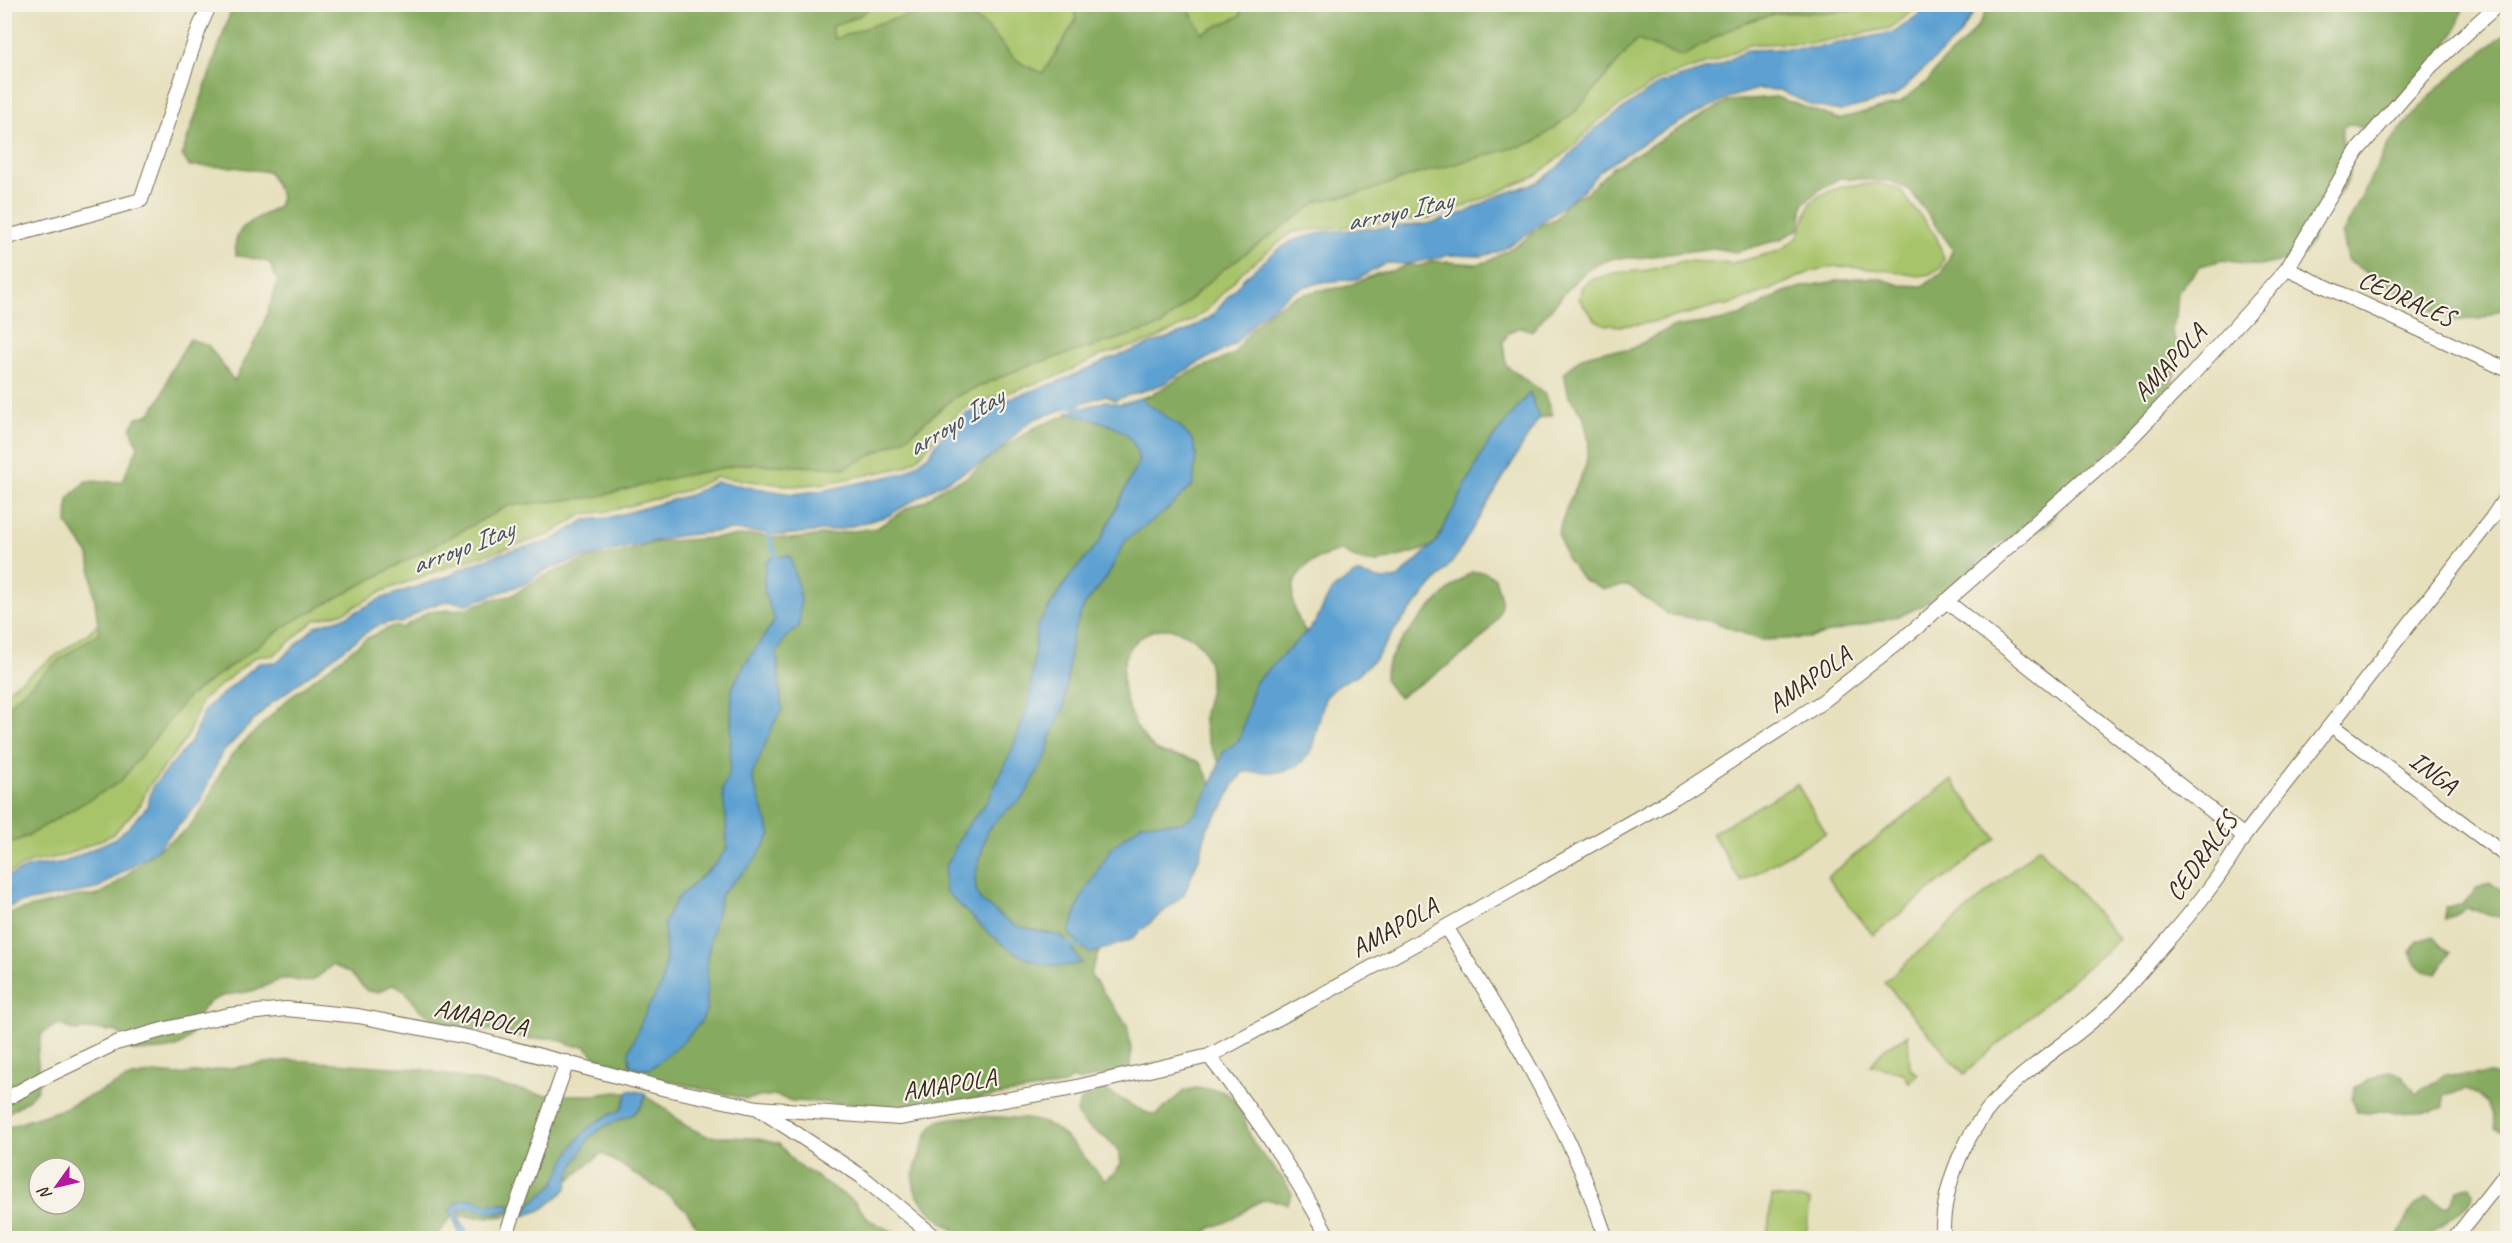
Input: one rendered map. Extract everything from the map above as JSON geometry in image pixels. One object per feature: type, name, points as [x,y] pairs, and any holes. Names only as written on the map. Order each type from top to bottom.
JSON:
[{"type":"street","points":[[4,238],[141,200],[200,26],[210,4]]},
{"type":"street","name":"AMAPOLA","points":[[4,1100],[47,1076],[116,1043],[229,1015],[286,1009],[381,1021],[472,1038],[666,1089],[758,1108],[899,1118],[1068,1089],[1209,1056],[1446,927],[1675,797],[1822,702],[1915,629],[2128,441],[2189,378],[2287,269],[2357,151],[2432,65],[2501,4]]},
{"type":"street","name":"CEDRALES","points":[[2287,269],[2508,370]]},
{"type":"street","name":"CEDRALES","points":[[1943,1239],[1943,1224],[1960,1157],[1989,1109],[2006,1090],[2074,1036],[2125,990],[2215,882],[2244,836],[2492,518],[2508,494]]},
{"type":"street","points":[[1946,601],[2244,836]]},
{"type":"street","name":"INGA","points":[[2331,725],[2508,856]]},
{"type":"street","points":[[1446,927],[1509,1029],[1553,1110],[1581,1171],[1606,1239]]},
{"type":"street","points":[[1209,1056],[1243,1099],[1275,1147],[1329,1239]]},
{"type":"street","points":[[505,1239],[567,1062]]},
{"type":"street","points":[[758,1108],[861,1176],[936,1239]]},
{"type":"street","points":[[2455,1239],[2508,1171]]},
{"type":"green space","points":[[233,5],[874,5],[859,16],[831,27],[835,39],[869,26],[906,16],[943,12],[961,14],[978,20],[990,30],[1015,59],[1043,73],[1076,20],[1073,5],[1186,5],[1202,33],[1240,16],[1243,5],[1867,5],[1844,12],[1788,13],[1763,17],[1727,31],[1683,57],[1637,40],[1575,112],[1535,142],[1411,176],[1366,192],[1319,201],[1220,272],[1161,326],[1024,367],[955,397],[906,438],[845,468],[743,464],[681,476],[596,497],[508,506],[290,623],[188,697],[120,782],[27,836],[5,846],[5,708],[59,660],[99,633],[89,555],[67,524],[68,499],[86,481],[122,482],[138,447],[131,428],[137,418],[150,414],[161,398],[171,370],[190,339],[209,346],[234,381],[262,328],[278,282],[269,262],[236,255],[235,245],[237,236],[246,224],[278,207],[281,196],[269,172],[234,167],[189,166],[182,155]]},
{"type":"green space","points":[[667,5],[1096,5],[1100,128]]},
{"type":"green space","points":[[1112,5],[1921,5],[1890,28],[1814,43],[1749,44],[1717,60],[1660,79],[1595,123],[1574,146],[1535,176],[1466,206],[1428,218],[1292,232],[1242,272],[1206,311],[1188,323],[1151,341],[1102,355],[1060,375],[969,406],[959,412],[919,457],[905,467],[827,483],[794,486],[716,477],[688,490],[610,511],[583,514],[549,535],[456,564],[383,591],[345,612],[315,620],[274,655],[255,657],[202,700],[186,739],[148,787],[141,804],[112,835],[63,856],[31,862],[5,875],[5,692],[88,633],[130,596],[1045,221]]},
{"type":"green space","points":[[1985,5],[2467,5],[2463,9],[2455,32],[2435,62],[2370,127],[2362,128],[2348,124],[2343,128],[2342,140],[2352,161],[2347,182],[2315,229],[2312,241],[2304,254],[2293,259],[2260,266],[2223,260],[2200,266],[2178,292],[2176,318],[2171,328],[2178,351],[2175,375],[2161,407],[2059,494],[2054,517],[2038,531],[2014,534],[1995,547],[1962,578],[1923,605],[1902,615],[1809,638],[1760,640],[1715,622],[1667,614],[1628,585],[1604,589],[1583,580],[1566,558],[1558,533],[1586,465],[1589,441],[1583,415],[1569,397],[1564,373],[1582,357],[1604,351],[1629,350],[1672,327],[1719,321],[1742,315],[1784,292],[1806,286],[1855,278],[1878,278],[1900,285],[1923,286],[1942,272],[1953,249],[1910,190],[1889,181],[1840,178],[1820,189],[1803,204],[1800,228],[1781,239],[1736,252],[1713,248],[1638,258],[1614,258],[1593,266],[1575,281],[1532,331],[1520,327],[1509,332],[1503,342],[1506,365],[1544,393],[1552,415],[1525,423],[1443,542],[1420,551],[1374,563],[1362,561],[1341,551],[1324,556],[1300,572],[1293,594],[1294,608],[1309,637],[1231,766],[1219,762],[1205,731],[1204,713],[1209,693],[1210,671],[1208,661],[1199,644],[1182,632],[1158,629],[1139,639],[1131,647],[1125,659],[1124,688],[1127,704],[1141,733],[1160,752],[1199,762],[1213,790],[1099,952],[1090,974],[1127,1025],[1131,1049],[1130,1069],[1079,1081],[1073,1078],[1064,1085],[910,1109],[879,1110],[855,1104],[792,1101],[774,1095],[746,1099],[661,1079],[644,1080],[614,1072],[602,1064],[585,1046],[576,1046],[553,1038],[529,1039],[494,1030],[476,1031],[441,1022],[420,1010],[404,990],[394,984],[378,992],[367,991],[350,973],[332,965],[310,981],[281,980],[248,992],[223,996],[210,1002],[201,1012],[186,1041],[168,1049],[133,1051],[118,1032],[94,1029],[75,1031],[58,1024],[42,1033],[37,1055],[40,1079],[36,1091],[28,1100],[5,1115],[5,914],[78,896],[96,896],[112,887],[158,849],[187,830],[205,805],[221,772],[234,752],[287,700],[366,639],[393,626],[402,628],[428,612],[464,609],[493,599],[511,596],[542,577],[587,559],[621,553],[656,542],[754,535],[791,539],[877,528],[908,508],[925,501],[944,486],[964,479],[996,453],[1034,428],[1074,412],[1116,406],[1151,395],[1188,373],[1233,355],[1252,328],[1269,312],[1294,297],[1345,287],[1379,273],[1407,265],[1420,266],[1432,261],[1477,264],[1489,261],[1522,242],[1541,225],[1557,218],[1566,203],[1587,192],[1613,167],[1727,101],[1776,97],[1838,119],[1899,103],[1928,81],[1942,62],[1963,43],[1985,14]]},
{"type":"green space","points":[[2507,32],[2507,307],[2480,319],[2452,320],[2408,299],[2347,260],[2342,235],[2389,143],[2438,87]]},
{"type":"green space","points":[[1879,183],[1900,190],[1936,236],[1944,258],[1940,268],[1930,274],[1919,276],[1836,266],[1812,271],[1770,290],[1725,306],[1722,304],[1658,321],[1622,326],[1597,321],[1579,299],[1582,286],[1591,280],[1614,273],[1649,270],[1683,261],[1733,263],[1779,251],[1798,237],[1811,202],[1821,195],[1843,186]]},
{"type":"green space","points":[[1472,572],[1484,572],[1495,578],[1501,602],[1497,619],[1474,645],[1459,657],[1399,697],[1389,687],[1385,678],[1389,662],[1397,648],[1435,603]]},
{"type":"green space","points":[[1951,780],[1996,838],[1873,935],[1827,877]]},
{"type":"green space","points":[[1797,784],[1826,833],[1741,882],[1712,833]]},
{"type":"green space","points":[[2039,847],[2119,939],[1964,1074],[1884,982]]},
{"type":"green space","points":[[2491,883],[2507,894],[2507,906],[2500,917],[2466,908],[2445,919],[2445,907],[2462,905],[2478,888]]},
{"type":"green space","points":[[2434,936],[2450,953],[2437,973],[2427,972],[2420,968],[2414,962],[2411,952],[2417,941]]},
{"type":"green space","points":[[1908,1035],[1910,1068],[1918,1074],[1909,1082],[1903,1073],[1871,1065],[1885,1048]]},
{"type":"green space","points":[[290,1060],[420,1069],[544,1095],[593,1095],[617,1092],[645,1096],[666,1109],[686,1126],[707,1136],[754,1138],[779,1144],[795,1163],[855,1202],[869,1220],[906,1238],[705,1238],[686,1210],[667,1194],[602,1153],[544,1199],[531,1206],[498,1217],[453,1215],[434,1238],[5,1238],[5,1128],[60,1110],[129,1078],[153,1073],[178,1075]]},
{"type":"green space","points":[[2389,1071],[2401,1074],[2416,1094],[2445,1074],[2461,1076],[2489,1074],[2507,1077],[2507,1132],[2495,1128],[2487,1105],[2467,1089],[2444,1095],[2444,1107],[2432,1111],[2357,1112],[2352,1100],[2355,1087]]},
{"type":"green space","points":[[1196,1088],[1219,1090],[1236,1101],[1255,1146],[1283,1179],[1292,1194],[1287,1204],[1264,1200],[1231,1220],[1213,1227],[1200,1238],[965,1238],[929,1210],[915,1189],[913,1180],[915,1170],[932,1126],[944,1120],[972,1117],[1022,1119],[1044,1123],[1069,1140],[1104,1180],[1114,1174],[1121,1164],[1119,1154],[1109,1141],[1081,1121],[1076,1113],[1081,1101],[1101,1089],[1141,1110],[1156,1115],[1184,1091]]},
{"type":"green space","points":[[2470,1186],[2473,1195],[2469,1203],[2426,1238],[2396,1238],[2410,1212],[2419,1202],[2427,1197],[2443,1206],[2449,1206],[2458,1190]]},
{"type":"green space","points":[[1772,1196],[1810,1200],[1806,1238],[1767,1238]]},
{"type":"water","points":[[1931,5],[1978,5],[1959,36],[1894,97],[1840,111],[1814,106],[1779,90],[1758,89],[1727,98],[1659,133],[1602,169],[1582,191],[1520,239],[1498,252],[1482,256],[1449,255],[1408,264],[1387,263],[1357,279],[1323,282],[1292,292],[1255,321],[1234,345],[1163,384],[1115,400],[1106,395],[1034,419],[997,453],[888,516],[841,529],[784,535],[733,530],[677,536],[579,559],[543,571],[527,583],[467,604],[448,601],[429,606],[401,623],[391,622],[374,627],[269,705],[221,754],[200,802],[154,852],[96,889],[18,903],[5,909],[5,878],[29,867],[65,862],[114,839],[129,827],[147,807],[153,786],[191,742],[205,709],[259,663],[278,662],[316,626],[346,617],[380,599],[452,575],[458,570],[502,553],[552,541],[585,520],[608,518],[690,495],[716,482],[793,494],[826,490],[905,473],[929,455],[939,440],[966,414],[1063,380],[1109,359],[1187,331],[1211,317],[1245,277],[1276,251],[1294,240],[1325,232],[1428,224],[1467,212],[1495,197],[1538,182],[1558,167],[1595,129],[1659,84],[1718,66],[1747,50],[1815,48],[1895,32]]},
{"type":"water","points":[[1530,392],[1539,418],[1455,558],[1396,628],[1376,658],[1357,675],[1339,684],[1325,698],[1311,752],[1301,763],[1284,772],[1243,772],[1234,784],[1223,807],[1207,828],[1200,855],[1184,894],[1130,940],[1090,954],[1069,934],[1080,900],[1112,847],[1143,823],[1182,823],[1197,812],[1223,753],[1240,739],[1255,683],[1315,623],[1331,591],[1356,573],[1383,580],[1398,578],[1437,541],[1485,448]]},
{"type":"water","points":[[1140,398],[1181,427],[1193,441],[1196,455],[1193,485],[1163,513],[1126,540],[1107,577],[1084,606],[1072,635],[1064,708],[1050,739],[1047,755],[1024,797],[999,817],[987,832],[975,877],[980,900],[1013,925],[1063,937],[1082,963],[1061,966],[1041,964],[1023,957],[990,934],[945,891],[945,869],[962,833],[988,800],[1013,748],[1029,703],[1037,626],[1070,576],[1100,541],[1138,463],[1137,451],[1132,441],[1124,433],[1102,422],[1067,413],[1106,401],[1120,404]]},
{"type":"water","points":[[790,556],[801,598],[799,627],[785,638],[777,653],[782,710],[773,725],[752,776],[771,835],[753,863],[721,894],[707,957],[707,1009],[701,1022],[680,1045],[650,1069],[630,1066],[629,1051],[647,1009],[662,984],[666,958],[664,923],[676,900],[716,863],[727,848],[722,790],[730,770],[732,688],[743,667],[775,620],[765,592],[766,562],[774,557]]},
{"type":"water","points":[[629,1090],[646,1093],[642,1105],[633,1114],[605,1126],[589,1138],[571,1171],[567,1187],[562,1193],[541,1210],[523,1216],[529,1206],[554,1183],[577,1140],[596,1122],[621,1110]]},
{"type":"water","points":[[469,1198],[488,1204],[511,1204],[511,1209],[496,1213],[471,1208],[462,1210],[457,1213],[470,1238],[461,1238],[450,1210],[458,1201]]},
{"type":"waterway","points":[[1069,406],[1087,410]]},
{"type":"waterway","points":[[767,529],[777,561]]},
{"type":"waterway","points":[[1065,944],[1080,947]]},
{"type":"water label","name":"arroyo Itay","points":[[1399,211]]},
{"type":"water label","name":"arroyo Itay","points":[[955,422]]},
{"type":"water label","name":"arroyo Itay","points":[[462,547]]}]
